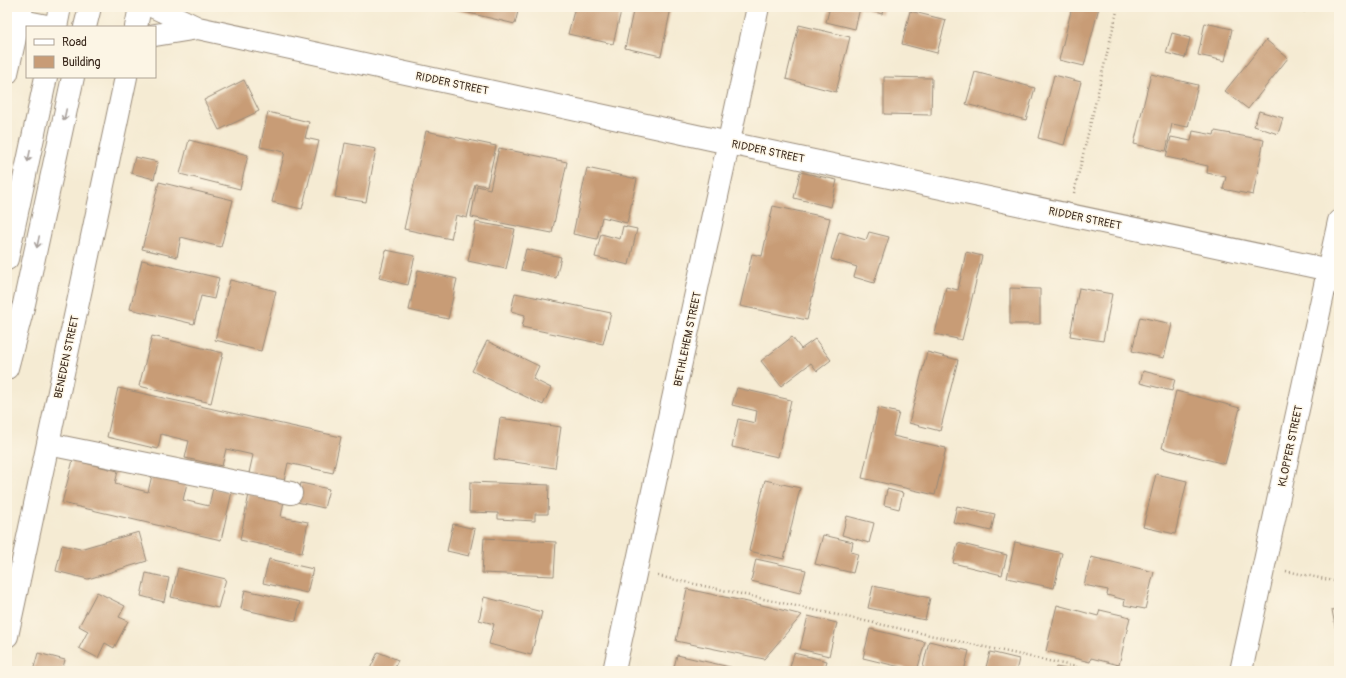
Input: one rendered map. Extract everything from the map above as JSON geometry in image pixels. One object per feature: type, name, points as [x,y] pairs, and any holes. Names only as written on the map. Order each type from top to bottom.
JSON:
[{"type":"street","points":[[56,26],[60,7]]},
{"type":"street","points":[[85,26],[90,7]]},
{"type":"street","points":[[136,26],[140,7]]},
{"type":"street","name":"RIDDER STREET","points":[[154,7],[198,28],[729,143],[1334,271]]},
{"type":"street","name":"BETHLEHEM STREET","points":[[614,671],[758,7]]},
{"type":"street","points":[[7,73],[16,15],[49,26]]},
{"type":"street","name":"RIDDER STREET","points":[[156,35],[198,28]]},
{"type":"street","points":[[7,259],[46,78]]},
{"type":"street","points":[[7,368],[24,304],[74,78]]},
{"type":"street","name":"BENEDEN STREET","points":[[7,636],[126,78]]},
{"type":"street","name":"KLOPPER STREET","points":[[1241,671],[1264,566],[1334,271],[1339,221]]},
{"type":"street","points":[[48,444],[290,493]]},
{"type":"path","points":[[1068,215],[1118,7]]},
{"type":"path","points":[[1264,566],[1339,582]]},
{"type":"path","points":[[636,572],[1095,671]]},
{"type":"building","points":[[519,7],[515,24],[448,8]]},
{"type":"building","points":[[575,7],[622,7],[613,44],[568,34]]},
{"type":"building","points":[[634,7],[671,8],[661,56],[625,48]]},
{"type":"building","points":[[830,7],[884,7],[882,14],[860,8],[855,29],[826,22]]},
{"type":"building","points":[[1072,7],[1099,7],[1084,66],[1059,60]]},
{"type":"building","points":[[1284,7],[1306,7],[1305,12]]},
{"type":"building","points":[[910,11],[946,20],[937,53],[902,44]]},
{"type":"building","points":[[1205,23],[1232,29],[1225,61],[1198,55]]},
{"type":"building","points":[[799,25],[850,37],[836,92],[786,79]]},
{"type":"building","points":[[1172,33],[1190,38],[1185,58],[1166,53]]},
{"type":"building","points":[[1266,40],[1288,58],[1248,109],[1225,91]]},
{"type":"building","points":[[975,72],[1035,88],[1026,120],[966,104]]},
{"type":"building","points":[[1151,74],[1198,85],[1188,127],[1172,124],[1166,151],[1134,144]]},
{"type":"building","points":[[1054,75],[1081,82],[1064,145],[1038,138]]},
{"type":"building","points":[[884,77],[932,78],[931,115],[884,114]]},
{"type":"building","points":[[244,80],[259,111],[219,130],[204,100]]},
{"type":"building","points":[[1259,111],[1283,118],[1278,134],[1254,126]]},
{"type":"building","points":[[268,112],[309,122],[305,138],[319,141],[302,209],[272,202],[285,152],[260,147]]},
{"type":"building","points":[[426,131],[496,146],[487,186],[475,184],[467,218],[456,215],[451,239],[404,229]]},
{"type":"building","points":[[1193,131],[1214,135],[1215,131],[1264,140],[1253,195],[1223,189],[1226,177],[1207,173],[1208,166],[1166,157],[1171,137],[1191,141]]},
{"type":"building","points":[[189,140],[248,155],[240,189],[180,174]]},
{"type":"building","points":[[345,143],[376,149],[366,202],[335,197]]},
{"type":"building","points":[[499,148],[567,162],[552,233],[471,217],[477,186],[490,189]]},
{"type":"building","points":[[135,157],[158,162],[154,179],[131,173]]},
{"type":"building","points":[[587,168],[637,179],[627,223],[602,217],[597,239],[573,234]]},
{"type":"building","points":[[800,172],[837,180],[831,207],[794,198]]},
{"type":"building","points":[[159,182],[233,200],[221,247],[181,237],[177,257],[142,249]]},
{"type":"building","points":[[773,206],[830,218],[807,320],[740,306],[752,254],[762,256]]},
{"type":"building","points":[[476,222],[515,229],[506,269],[468,261]]},
{"type":"building","points":[[623,226],[637,229],[629,265],[595,257],[601,234],[620,239]]},
{"type":"building","points":[[839,232],[866,240],[869,232],[889,237],[874,283],[854,277],[857,267],[831,259]]},
{"type":"building","points":[[526,249],[561,257],[556,278],[521,270]]},
{"type":"building","points":[[386,250],[415,256],[408,285],[379,278]]},
{"type":"building","points":[[966,252],[982,256],[962,340],[935,334],[946,287],[958,290]]},
{"type":"building","points":[[142,260],[219,278],[214,299],[201,296],[194,324],[130,309]]},
{"type":"building","points":[[418,270],[457,279],[448,319],[409,310]]},
{"type":"building","points":[[230,280],[276,291],[261,351],[215,340]]},
{"type":"building","points":[[1010,288],[1040,289],[1040,324],[1010,324]]},
{"type":"building","points":[[1079,288],[1112,294],[1103,341],[1070,336]]},
{"type":"building","points":[[515,293],[611,313],[603,344],[522,327],[525,315],[511,311]]},
{"type":"building","points":[[1140,317],[1172,324],[1164,358],[1132,351]]},
{"type":"building","points":[[152,336],[223,353],[211,403],[139,386]]},
{"type":"building","points":[[792,337],[801,349],[815,339],[831,360],[817,371],[811,363],[781,386],[761,361]]},
{"type":"building","points":[[487,341],[539,366],[533,379],[551,388],[543,405],[472,371]]},
{"type":"building","points":[[927,352],[958,360],[940,431],[909,423]]},
{"type":"building","points":[[1143,371],[1175,379],[1172,391],[1140,383]]},
{"type":"building","points":[[118,388],[341,437],[333,473],[288,463],[284,481],[249,473],[253,455],[226,449],[222,466],[185,458],[189,441],[161,434],[158,449],[107,437]]},
{"type":"building","points":[[737,388],[791,400],[778,457],[732,447],[738,419],[755,423],[757,411],[732,405]]},
{"type":"building","points":[[1176,391],[1240,408],[1225,464],[1162,448]]},
{"type":"building","points":[[878,408],[899,413],[893,436],[946,448],[935,495],[862,478]]},
{"type":"building","points":[[500,418],[561,427],[555,468],[494,459]]},
{"type":"building","points":[[73,460],[118,471],[115,484],[148,492],[152,475],[187,483],[183,500],[209,506],[213,488],[232,492],[221,540],[62,503]]},
{"type":"building","points":[[1156,474],[1187,481],[1175,534],[1143,527]]},
{"type":"building","points":[[765,480],[800,488],[784,559],[749,551]]},
{"type":"building","points":[[470,482],[549,485],[548,514],[535,514],[535,521],[498,519],[498,513],[469,512]]},
{"type":"building","points":[[301,483],[329,489],[324,508],[297,502]]},
{"type":"building","points":[[887,489],[903,493],[899,509],[884,505]]},
{"type":"building","points":[[249,494],[284,501],[281,517],[308,522],[302,553],[240,540]]},
{"type":"building","points":[[957,506],[995,514],[991,531],[953,522]]},
{"type":"building","points":[[847,516],[874,523],[869,543],[842,535]]},
{"type":"building","points":[[453,524],[475,529],[469,556],[447,551]]},
{"type":"building","points":[[139,532],[147,561],[88,579],[56,571],[62,545],[80,549]]},
{"type":"building","points":[[823,535],[853,542],[851,552],[858,554],[853,573],[815,564]]},
{"type":"building","points":[[484,538],[556,542],[554,576],[482,573]]},
{"type":"building","points":[[1015,542],[1062,553],[1054,588],[1007,578]]},
{"type":"building","points":[[958,543],[1007,555],[1002,575],[953,563]]},
{"type":"building","points":[[1091,557],[1154,572],[1145,609],[1124,605],[1125,600],[1107,595],[1108,590],[1084,585]]},
{"type":"building","points":[[269,559],[313,569],[307,593],[263,583]]},
{"type":"building","points":[[756,559],[806,570],[800,593],[751,581]]},
{"type":"building","points":[[178,568],[226,579],[218,608],[171,597]]},
{"type":"building","points":[[146,573],[169,578],[164,602],[141,596]]},
{"type":"building","points":[[873,586],[930,598],[925,620],[868,608]]},
{"type":"building","points":[[687,589],[802,615],[764,659],[676,641]]},
{"type":"building","points":[[245,590],[300,602],[296,621],[241,609]]},
{"type":"building","points":[[97,592],[125,606],[119,617],[128,621],[114,648],[105,643],[98,658],[79,648],[88,631],[79,626]]},
{"type":"building","points":[[484,597],[542,612],[531,655],[489,644],[494,624],[479,620]]},
{"type":"building","points":[[1057,605],[1098,616],[1100,610],[1130,617],[1119,665],[1091,658],[1090,662],[1046,651]]},
{"type":"building","points":[[1339,609],[1339,641],[1338,641],[1332,610]]},
{"type":"building","points":[[808,616],[837,623],[829,656],[800,649]]},
{"type":"building","points":[[870,629],[925,642],[917,671],[863,658]]},
{"type":"building","points":[[929,641],[969,651],[964,671],[922,671]]},
{"type":"building","points":[[378,652],[398,660],[393,671],[369,671]]},
{"type":"building","points":[[990,652],[1019,659],[1016,671],[985,671]]},
{"type":"building","points":[[38,653],[65,660],[62,671],[33,671]]},
{"type":"building","points":[[794,653],[827,661],[824,671],[789,671]]},
{"type":"building","points":[[677,655],[743,670],[743,671],[673,671]]},
{"type":"building","points":[[1056,667],[1072,670],[1072,671],[1055,671]]}]
